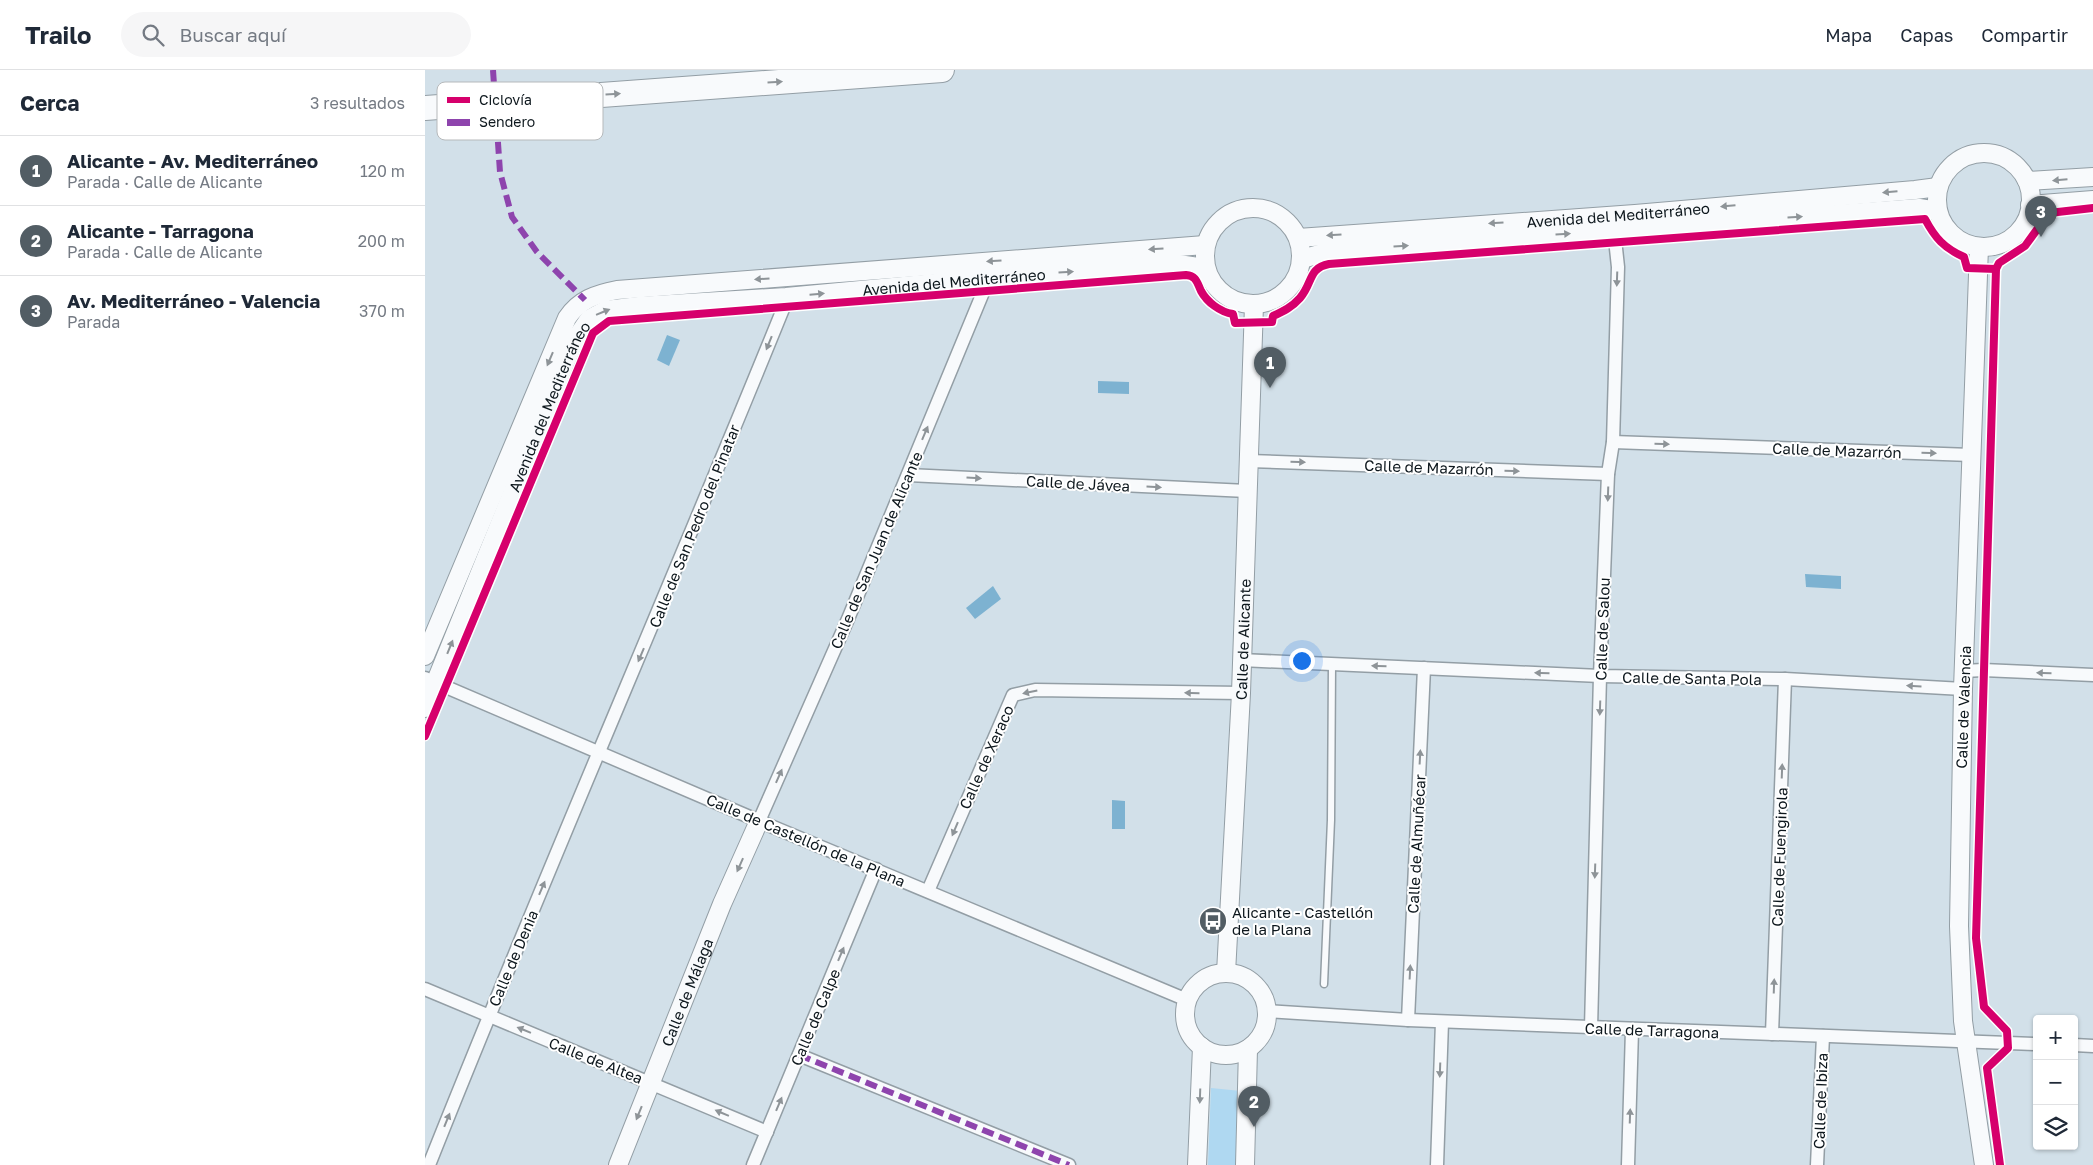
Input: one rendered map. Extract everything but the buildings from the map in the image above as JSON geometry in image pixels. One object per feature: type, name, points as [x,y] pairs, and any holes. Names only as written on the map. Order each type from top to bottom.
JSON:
[{"type":"highway","points":[[603,95],[942,70]]},
{"type":"street","points":[[1981,153],[1995,155],[2008,160],[2019,169],[2027,181],[2030,205],[2022,228],[2013,237],[1991,247],[1979,247],[1965,243],[1953,236],[1943,224],[1937,211],[1936,198],[1938,186],[1954,163],[1967,156],[1981,153]]},
{"type":"street","points":[[2027,181],[2093,177]]},
{"type":"street","name":"Avenida del Mediterráneo","points":[[1298,238],[1645,213],[1915,190],[1938,186]]},
{"type":"street","points":[[2030,205],[2093,200]]},
{"type":"street","points":[[1248,208],[1264,209],[1278,214],[1290,225],[1298,238],[1301,259],[1297,277],[1286,292],[1271,301],[1254,305],[1237,303],[1223,295],[1212,283],[1205,268],[1205,245],[1211,231],[1220,219],[1233,211],[1248,208]]},
{"type":"street","name":"Avenida del Mediterráneo","points":[[1301,259],[1330,251],[1919,208],[1937,211]]},
{"type":"street","name":"Calle de Salou","points":[[1591,1028],[1600,676],[1608,474],[1613,442],[1618,268],[1614,230]]},
{"type":"street","name":"Avenida del Mediterráneo","points":[[425,656],[567,318],[574,308],[585,300],[600,293],[617,290],[1205,245]]},
{"type":"street","name":"Calle de Valencia","points":[[1979,247],[1963,689],[1959,926],[1963,1021],[1984,1165]]},
{"type":"street","name":"Avenida del Mediterráneo","points":[[425,708],[430,680],[576,338],[589,318],[606,310],[631,307],[786,297],[989,278],[1178,264],[1205,268]]},
{"type":"street","name":"Calle de San Juan de Alicante","points":[[759,821],[848,619],[989,278]]},
{"type":"street","name":"Calle de San Pedro del Pinatar","points":[[599,753],[702,508],[783,309],[786,297]]},
{"type":"street","name":"Calle de Alicante","points":[[1227,973],[1241,693],[1254,305]]},
{"type":"street","name":"Calle de Mazarrón","points":[[1613,442],[1971,455]]},
{"type":"street","name":"Calle de Mazarrón","points":[[1249,461],[1608,474]]},
{"type":"street","name":"Calle de Jávea","points":[[908,475],[1247,491]]},
{"type":"street","name":"Calle de Santa Pola","points":[[1241,660],[1600,676],[1785,679],[1963,689]]},
{"type":"street","name":"Calle de Almuñécar","points":[[1408,1020],[1424,668]]},
{"type":"street","points":[[1964,671],[1983,670],[2093,675]]},
{"type":"street","name":"Calle de Fuengirola","points":[[1772,1034],[1785,679]]},
{"type":"street","name":"Calle de Castellón de la Plana","points":[[430,680],[759,821],[1187,1000]]},
{"type":"street","name":"Calle de Xeraco","points":[[928,891],[1013,695],[1035,690],[1241,693]]},
{"type":"street","name":"Calle de Denia","points":[[429,1165],[599,753]]},
{"type":"street","name":"Calle de Málaga","points":[[618,1165],[722,904],[759,821]]},
{"type":"street","name":"Calle de Calpe","points":[[753,1165],[876,870]]},
{"type":"street","points":[[1227,973],[1244,978],[1258,989],[1264,999],[1267,1022],[1257,1042],[1237,1054],[1225,1056],[1213,1053],[1194,1040],[1187,1026],[1185,1010],[1187,1000],[1193,989],[1203,980],[1214,975],[1227,973]]},
{"type":"street","name":"Calle de Altea","points":[[425,989],[767,1132]]},
{"type":"street","name":"Calle de Tarragona","points":[[1267,1011],[1442,1022],[2033,1044]]},
{"type":"street","points":[[1437,1165],[1442,1022]]},
{"type":"street","points":[[1628,1165],[1633,1030]]},
{"type":"street","name":"Calle de Ibiza","points":[[1817,1165],[1823,1036]]},
{"type":"street","points":[[2078,1046],[2093,1046]]},
{"type":"street","points":[[1197,1165],[1202,1047]]},
{"type":"street","points":[[1245,1165],[1248,1049]]},
{"type":"street","points":[[799,1055],[1069,1165]]},
{"type":"lane","points":[[1324,984],[1331,820],[1332,665]]},
{"type":"shaded area","points":[[667,335],[680,340],[669,366],[657,360]]},
{"type":"shaded area","points":[[1098,381],[1129,382],[1129,394],[1098,393]]},
{"type":"shaded area","points":[[1805,574],[1841,576],[1841,589],[1806,587]]},
{"type":"shaded area","points":[[993,586],[1001,599],[975,619],[966,608]]},
{"type":"shaded area","points":[[1112,800],[1125,801],[1125,829],[1112,829]]},
{"type":"shaded area","points":[[1211,1088],[1241,1091],[1238,1165],[1208,1165]]},
{"type":"marked path","points":[[493,70],[494,82]]},
{"type":"marked path","points":[[498,140],[500,172],[512,217],[537,252],[585,300]]},
{"type":"marked path","points":[[799,1055],[1069,1165]]},
{"type":"cycle path","points":[[425,736],[593,333],[609,321],[1186,275],[1195,278],[1201,291],[1210,303],[1223,311],[1233,314],[1235,323],[1272,322],[1273,316],[1288,308],[1300,298],[1317,269],[1329,264],[1925,219],[1941,242],[1964,257],[1967,268],[1996,269],[1999,263],[2025,246],[2049,213],[2093,208]]},
{"type":"cycle path","points":[[1996,269],[1976,938],[1984,1007],[2007,1031],[2008,1048],[1987,1068],[2000,1165]]},
{"type":"place","name":"Av. Mediterráneo - Valencia","points":[[2041,237]]},
{"type":"place","name":"Alicante - Av. Mediterráneo","points":[[1270,388]]},
{"type":"place","name":"Alicante - Castellón de la Plana","points":[[1213,921]]},
{"type":"place","name":"Alicante - Tarragona","points":[[1254,1127]]}]
